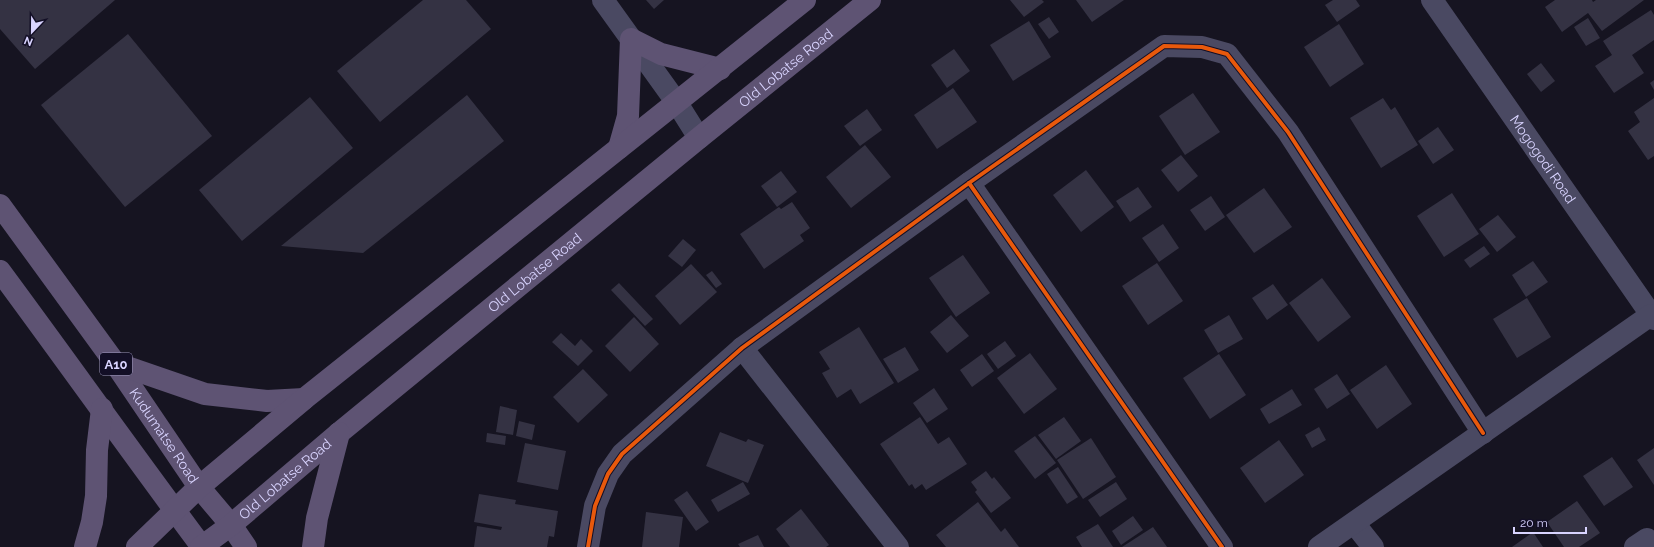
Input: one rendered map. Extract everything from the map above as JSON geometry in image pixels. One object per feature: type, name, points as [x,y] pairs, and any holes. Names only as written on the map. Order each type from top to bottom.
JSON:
[{"type":"main road","points":[[137,547],[199,487],[304,399],[805,0]]},
{"type":"main road","name":"Old Lobatse Road","points":[[201,547],[231,525],[339,433],[870,0]]},
{"type":"main road","points":[[620,148],[628,116],[631,39],[661,54],[720,69]]},
{"type":"main road","name":"Kudumatse Road","points":[[0,205],[116,363],[199,487],[231,525],[246,547]]},
{"type":"main road","name":"A10","points":[[0,271],[102,409],[201,547]]},
{"type":"main road","points":[[116,363],[206,394],[267,401],[304,399]]},
{"type":"main road","points":[[85,547],[92,522],[96,496],[97,450],[102,409]]},
{"type":"main road","points":[[313,547],[317,518],[339,433]]},
{"type":"street","points":[[603,0],[699,138]]},
{"type":"street","name":"Mogogodi Road","points":[[1432,0],[1653,317]]},
{"type":"street","points":[[588,547],[595,506],[608,474],[622,454],[742,348],[969,183],[1164,46],[1202,46],[1227,54],[1288,132],[1483,433]]},
{"type":"street","points":[[969,183],[1222,547]]},
{"type":"street","points":[[1319,547],[1653,317]]},
{"type":"street","points":[[742,348],[898,547]]},
{"type":"street","points":[[1354,523],[1373,547]]},
{"type":"building","points":[[0,0],[115,0],[35,69],[0,29]]},
{"type":"building","points":[[423,0],[466,0],[491,29],[380,122],[337,71]]},
{"type":"building","points":[[646,0],[664,0],[654,9]]},
{"type":"building","points":[[1010,0],[1042,0],[1044,2],[1024,17]]},
{"type":"building","points":[[1076,0],[1124,0],[1092,22]]},
{"type":"building","points":[[1333,0],[1356,0],[1360,6],[1337,22],[1325,5]]},
{"type":"building","points":[[1555,0],[1592,0],[1593,2],[1596,0],[1644,0],[1602,31],[1588,13],[1562,32],[1545,7]]},
{"type":"building","points":[[1651,10],[1654,15],[1654,40],[1632,55],[1644,73],[1614,93],[1595,66],[1612,55],[1603,41]]},
{"type":"building","points":[[1049,17],[1059,32],[1049,39],[1038,24]]},
{"type":"building","points":[[1588,18],[1600,38],[1586,46],[1574,27]]},
{"type":"building","points":[[1029,21],[1051,57],[1013,81],[990,45]]},
{"type":"building","points":[[1339,24],[1364,64],[1330,87],[1304,47]]},
{"type":"building","points":[[128,34],[212,136],[125,207],[41,105]]},
{"type":"building","points":[[954,49],[970,71],[947,88],[931,65]]},
{"type":"building","points":[[1541,63],[1555,81],[1541,92],[1527,74]]},
{"type":"building","points":[[1654,80],[1654,90],[1650,83]]},
{"type":"building","points":[[953,88],[977,122],[937,149],[914,115]]},
{"type":"building","points":[[1193,93],[1220,132],[1185,155],[1159,116]]},
{"type":"building","points":[[467,95],[504,141],[363,253],[281,246]]},
{"type":"building","points":[[310,97],[353,148],[242,241],[199,190]]},
{"type":"building","points":[[1383,98],[1391,110],[1395,107],[1418,145],[1381,168],[1350,118]]},
{"type":"building","points":[[1654,98],[1654,156],[1648,160],[1628,131],[1640,122],[1634,112]]},
{"type":"building","points":[[867,109],[882,130],[860,146],[844,126]]},
{"type":"building","points":[[1438,127],[1454,150],[1433,164],[1418,141]]},
{"type":"building","points":[[865,145],[891,177],[851,208],[826,177]]},
{"type":"building","points":[[1181,155],[1198,176],[1178,192],[1161,170]]},
{"type":"building","points":[[1086,170],[1114,207],[1081,232],[1053,195]]},
{"type":"building","points":[[781,171],[797,192],[777,207],[761,186]]},
{"type":"building","points":[[1138,187],[1152,207],[1130,222],[1116,201]]},
{"type":"building","points":[[1264,188],[1292,227],[1254,253],[1226,215]]},
{"type":"building","points":[[1452,193],[1479,234],[1444,257],[1417,216]]},
{"type":"building","points":[[1211,196],[1225,217],[1205,231],[1190,210]]},
{"type":"building","points":[[792,202],[810,228],[800,235],[804,241],[764,269],[740,234],[779,207],[781,209]]},
{"type":"building","points":[[1498,215],[1516,237],[1497,252],[1479,229]]},
{"type":"building","points":[[1163,224],[1179,248],[1159,262],[1142,238]]},
{"type":"building","points":[[683,239],[696,250],[682,267],[668,256]]},
{"type":"building","points":[[1484,246],[1490,254],[1470,268],[1464,260]]},
{"type":"building","points":[[963,255],[990,293],[956,317],[929,278]]},
{"type":"building","points":[[1533,261],[1548,282],[1526,297],[1512,275]]},
{"type":"building","points":[[1157,263],[1183,301],[1148,325],[1122,286]]},
{"type":"building","points":[[691,264],[717,292],[680,325],[655,296]]},
{"type":"building","points":[[712,271],[722,284],[716,288],[706,275]]},
{"type":"building","points":[[1322,278],[1351,317],[1318,342],[1289,303]]},
{"type":"building","points":[[619,283],[653,319],[645,326],[611,290]]},
{"type":"building","points":[[1273,284],[1288,305],[1267,320],[1252,298]]},
{"type":"building","points":[[1527,298],[1551,337],[1517,358],[1493,319]]},
{"type":"building","points":[[951,315],[969,336],[947,353],[930,332]]},
{"type":"building","points":[[1229,315],[1243,339],[1218,353],[1204,330]]},
{"type":"building","points":[[634,317],[659,344],[630,372],[605,346]]},
{"type":"building","points":[[859,327],[894,383],[860,404],[851,389],[837,398],[822,373],[830,369],[819,352]]},
{"type":"building","points":[[561,333],[575,346],[581,339],[593,351],[578,366],[552,342]]},
{"type":"building","points":[[1005,341],[1016,356],[998,369],[987,354]]},
{"type":"building","points":[[905,347],[919,370],[898,383],[883,359]]},
{"type":"building","points":[[1030,353],[1057,389],[1024,414],[997,378]]},
{"type":"building","points":[[982,354],[994,371],[972,387],[960,370]]},
{"type":"building","points":[[1219,354],[1246,395],[1210,419],[1183,378]]},
{"type":"building","points":[[1386,365],[1412,404],[1377,429],[1350,390]]},
{"type":"building","points":[[583,369],[608,395],[578,423],[553,397]]},
{"type":"building","points":[[1337,374],[1350,394],[1327,409],[1314,389]]},
{"type":"building","points":[[934,388],[948,409],[927,423],[913,403]]},
{"type":"building","points":[[1292,389],[1302,405],[1269,424],[1260,409]]},
{"type":"building","points":[[500,406],[517,410],[513,435],[496,432]]},
{"type":"building","points":[[920,417],[938,444],[949,437],[967,464],[926,490],[922,484],[915,489],[912,484],[909,486],[880,444]]},
{"type":"building","points":[[1064,417],[1081,441],[1056,459],[1038,435]]},
{"type":"building","points":[[519,421],[535,425],[532,440],[516,436]]},
{"type":"building","points":[[1319,427],[1326,440],[1312,448],[1305,435]]},
{"type":"building","points":[[720,432],[746,442],[748,439],[764,445],[748,483],[706,466]]},
{"type":"building","points":[[487,433],[506,436],[505,445],[486,442]]},
{"type":"building","points":[[1035,436],[1056,463],[1035,479],[1014,451]]},
{"type":"building","points":[[1091,438],[1116,477],[1083,499],[1057,460]]},
{"type":"building","points":[[1279,440],[1304,475],[1265,503],[1240,468]]},
{"type":"building","points":[[525,443],[566,451],[558,490],[517,482]]},
{"type":"building","points":[[1654,448],[1654,485],[1637,460]]},
{"type":"building","points":[[1612,457],[1633,487],[1604,506],[1583,476]]},
{"type":"building","points":[[1058,467],[1078,497],[1067,504],[1047,474]]},
{"type":"building","points":[[986,471],[992,479],[994,477],[1011,498],[991,513],[975,492],[977,490],[971,482]]},
{"type":"building","points":[[743,482],[750,494],[718,512],[711,500]]},
{"type":"building","points":[[1116,482],[1127,499],[1100,517],[1088,500]]},
{"type":"building","points":[[687,491],[709,522],[696,531],[674,500]]},
{"type":"building","points":[[479,494],[516,500],[515,504],[558,511],[554,537],[549,536],[547,547],[474,547],[477,526],[501,530],[502,527],[474,522]]},
{"type":"building","points":[[1577,501],[1600,533],[1579,547],[1564,547],[1547,522]]},
{"type":"building","points":[[978,502],[1001,532],[1005,528],[1019,547],[946,547],[936,535]]},
{"type":"building","points":[[801,509],[829,545],[826,547],[790,547],[776,529]]},
{"type":"building","points":[[646,512],[683,517],[679,547],[642,547]]},
{"type":"building","points":[[1133,516],[1143,530],[1121,545],[1112,531]]},
{"type":"building","points":[[1098,524],[1113,547],[1082,547],[1076,537]]},
{"type":"building","points":[[1153,527],[1167,547],[1122,547]]},
{"type":"building","points":[[1533,532],[1543,547],[1512,547]]},
{"type":"building","points":[[758,535],[764,547],[740,547],[738,544]]},
{"type":"cycle path","points":[[588,547],[595,506],[608,474],[622,454],[742,348],[969,183],[1164,46],[1202,47],[1227,54],[1288,132],[1483,433]]},
{"type":"cycle path","points":[[969,183],[1222,547]]}]
